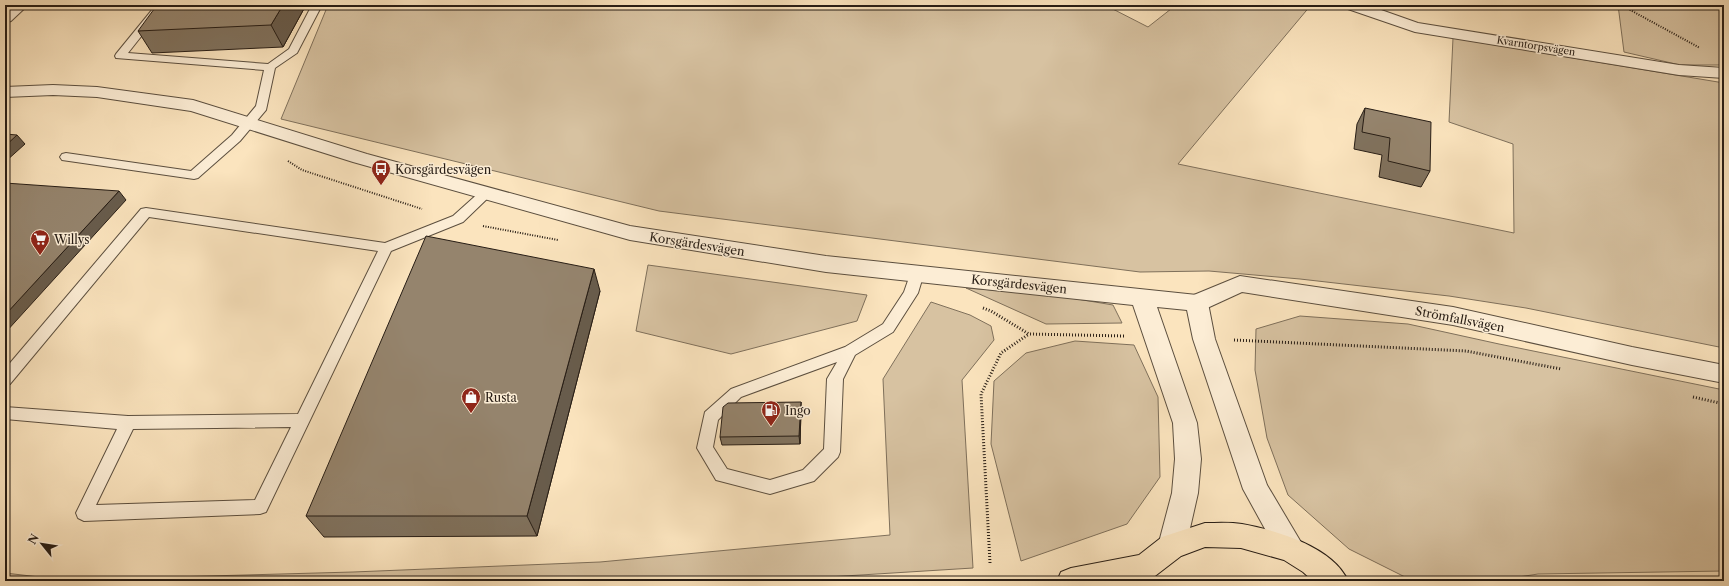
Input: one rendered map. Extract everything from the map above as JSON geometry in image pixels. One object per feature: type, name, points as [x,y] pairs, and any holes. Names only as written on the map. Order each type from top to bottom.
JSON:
[{"type":"main road","points":[[1071,581],[1141,574],[1172,546],[1205,535],[1241,536],[1291,550],[1313,563],[1334,581]]},
{"type":"street","points":[[5,18],[20,5]]},
{"type":"street","name":"Kvarntorpsvägen","points":[[1351,5],[1415,26],[1679,70],[1724,73]]},
{"type":"street","name":"Korsgärdesvägen","points":[[5,92],[53,90],[97,92],[193,106],[360,158],[630,233],[826,264],[1142,297]]},
{"type":"street","name":"Strömfallsvägen","points":[[1197,303],[1240,284],[1453,316],[1632,356],[1724,374]]},
{"type":"street","points":[[1172,546],[1185,493],[1187,452],[1185,423],[1157,337],[1142,297],[1197,303],[1204,338],[1256,489],[1291,550]]},
{"type":"lane","points":[[162,5],[120,56],[270,67],[293,51],[317,5]]},
{"type":"lane","points":[[66,157],[194,175],[236,138],[262,107],[270,67]]},
{"type":"lane","points":[[5,380],[146,212],[386,248],[458,219],[486,193]]},
{"type":"lane","points":[[128,423],[84,513],[260,507],[386,248]]},
{"type":"lane","points":[[850,351],[835,379],[832,452],[808,476],[770,487],[722,474],[705,448],[711,417],[736,393],[850,351],[888,328],[911,293],[917,273]]},
{"type":"lane","points":[[5,413],[128,423],[302,420]]},
{"type":"path","points":[[1621,5],[1703,49]]},
{"type":"path","points":[[990,563],[981,394],[1001,353],[1029,334],[1157,337]]},
{"type":"path","points":[[1204,338],[1466,351],[1565,370]]},
{"type":"path","points":[[1686,395],[1724,404]]},
{"type":"shaded area","points":[[328,5],[1105,5],[1148,27],[1176,5],[1311,5],[1178,164],[1514,233],[1513,144],[1449,122],[1453,38],[1724,83],[1724,348],[1526,308],[1449,296],[1300,279],[1209,271],[1140,272],[659,211],[281,119]]},
{"type":"shaded area","points":[[1618,5],[1724,5],[1724,65],[1680,65],[1624,52]]},
{"type":"shaded area","points":[[648,265],[867,295],[857,321],[731,354],[636,331]]},
{"type":"shaded area","points":[[966,288],[1047,294],[1113,305],[1122,323],[1046,324]]},
{"type":"shaded area","points":[[931,302],[970,315],[991,326],[994,340],[962,380],[973,568],[764,581],[5,581],[5,573],[65,580],[353,572],[600,562],[890,535],[883,379]]},
{"type":"shaded area","points":[[1300,316],[1408,324],[1724,390],[1724,571],[1538,574],[1493,581],[1413,581],[1349,549],[1288,495],[1267,438],[1255,370],[1256,329]]},
{"type":"shaded area","points":[[1075,341],[1134,345],[1158,397],[1160,477],[1127,524],[1021,561],[991,444],[994,381],[1026,353]]},
{"type":"building","points":[[157,5],[283,5],[271,25],[138,31]]},
{"type":"building","points":[[1365,108],[1431,122],[1430,171],[1388,161],[1390,138],[1362,132]]},
{"type":"building","points":[[5,134],[17,135],[5,146]]},
{"type":"building","name":"Willys","points":[[5,183],[119,191],[5,315]]},
{"type":"building","name":"Rusta","points":[[426,236],[594,269],[527,516],[306,516]]},
{"type":"building","points":[[801,402],[799,436],[720,437],[723,407],[728,403]]},
{"type":"place","name":"Korsgärdesvägen","points":[[381,186]]},
{"type":"place","name":"Willys","points":[[40,256]]},
{"type":"place","name":"Rusta","points":[[471,414]]},
{"type":"place","name":"Ingo","points":[[771,427]]}]
